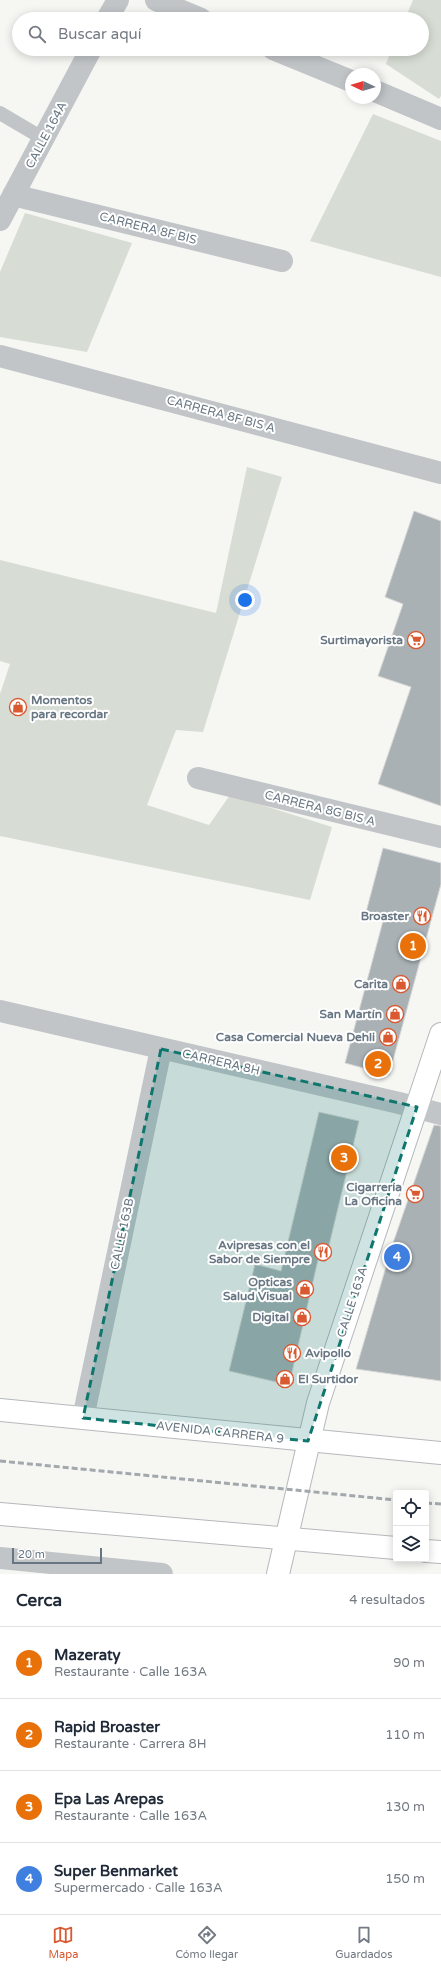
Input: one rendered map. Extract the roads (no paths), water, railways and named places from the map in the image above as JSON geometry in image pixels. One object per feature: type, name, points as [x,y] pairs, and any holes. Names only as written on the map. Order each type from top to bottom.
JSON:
[{"type":"main road","name":"CALLE 163A","points":[[278,1574],[308,1441],[320,1397],[441,1034]]},
{"type":"main road","name":"AVENIDA CARRERA 9","points":[[0,1410],[441,1453]]},
{"type":"main road","points":[[0,1514],[393,1548]]},
{"type":"main road","points":[[429,1551],[441,1552]]},
{"type":"street","points":[[111,12],[118,0]]},
{"type":"street","points":[[156,0],[185,12]]},
{"type":"street","name":"CALLE 164A","points":[[0,220],[87,56]]},
{"type":"street","points":[[291,56],[345,79]]},
{"type":"street","points":[[381,94],[441,119]]},
{"type":"street","name":"CARRERA 8F BIS","points":[[14,195],[282,261]]},
{"type":"street","name":"CARRERA 8F BIS A","points":[[0,356],[441,472]]},
{"type":"street","name":"CARRERA 8G BIS A","points":[[198,778],[441,837]]},
{"type":"street","name":"CARRERA 8H","points":[[0,1011],[417,1107],[441,1114]]},
{"type":"street","name":"CALLE 163B","points":[[83,1418],[161,1049]]},
{"type":"street","points":[[0,1558],[162,1574]]},
{"type":"lane","points":[[0,114],[44,139]]},
{"type":"railway","points":[[0,1461],[393,1500]]},
{"type":"railway","points":[[429,1503],[441,1504]]},
{"type":"place","name":"Surtimayorista","points":[[416,640]]},
{"type":"place","name":"Momentos para recordar","points":[[18,707]]},
{"type":"place","name":"Broaster","points":[[422,916]]},
{"type":"place","name":"Mazeraty","points":[[413,946]]},
{"type":"place","name":"Carita","points":[[401,984]]},
{"type":"place","name":"San Martín","points":[[395,1014]]},
{"type":"place","name":"Casa Comercial Nueva Dehli","points":[[388,1037]]},
{"type":"place","name":"Rapid Broaster","points":[[378,1064]]},
{"type":"place","name":"Epa Las Arepas","points":[[344,1158]]},
{"type":"place","name":"Cigarrería La Oficina","points":[[415,1194]]},
{"type":"place","name":"Avipresas con el Sabor de Siempre","points":[[323,1252]]},
{"type":"place","name":"Super Benmarket","points":[[397,1257]]},
{"type":"place","name":"Opticas Salud Visual","points":[[305,1289]]},
{"type":"place","name":"Digital","points":[[302,1317]]},
{"type":"place","name":"Avipollo","points":[[292,1353]]},
{"type":"place","name":"El Surtidor","points":[[285,1379]]}]
